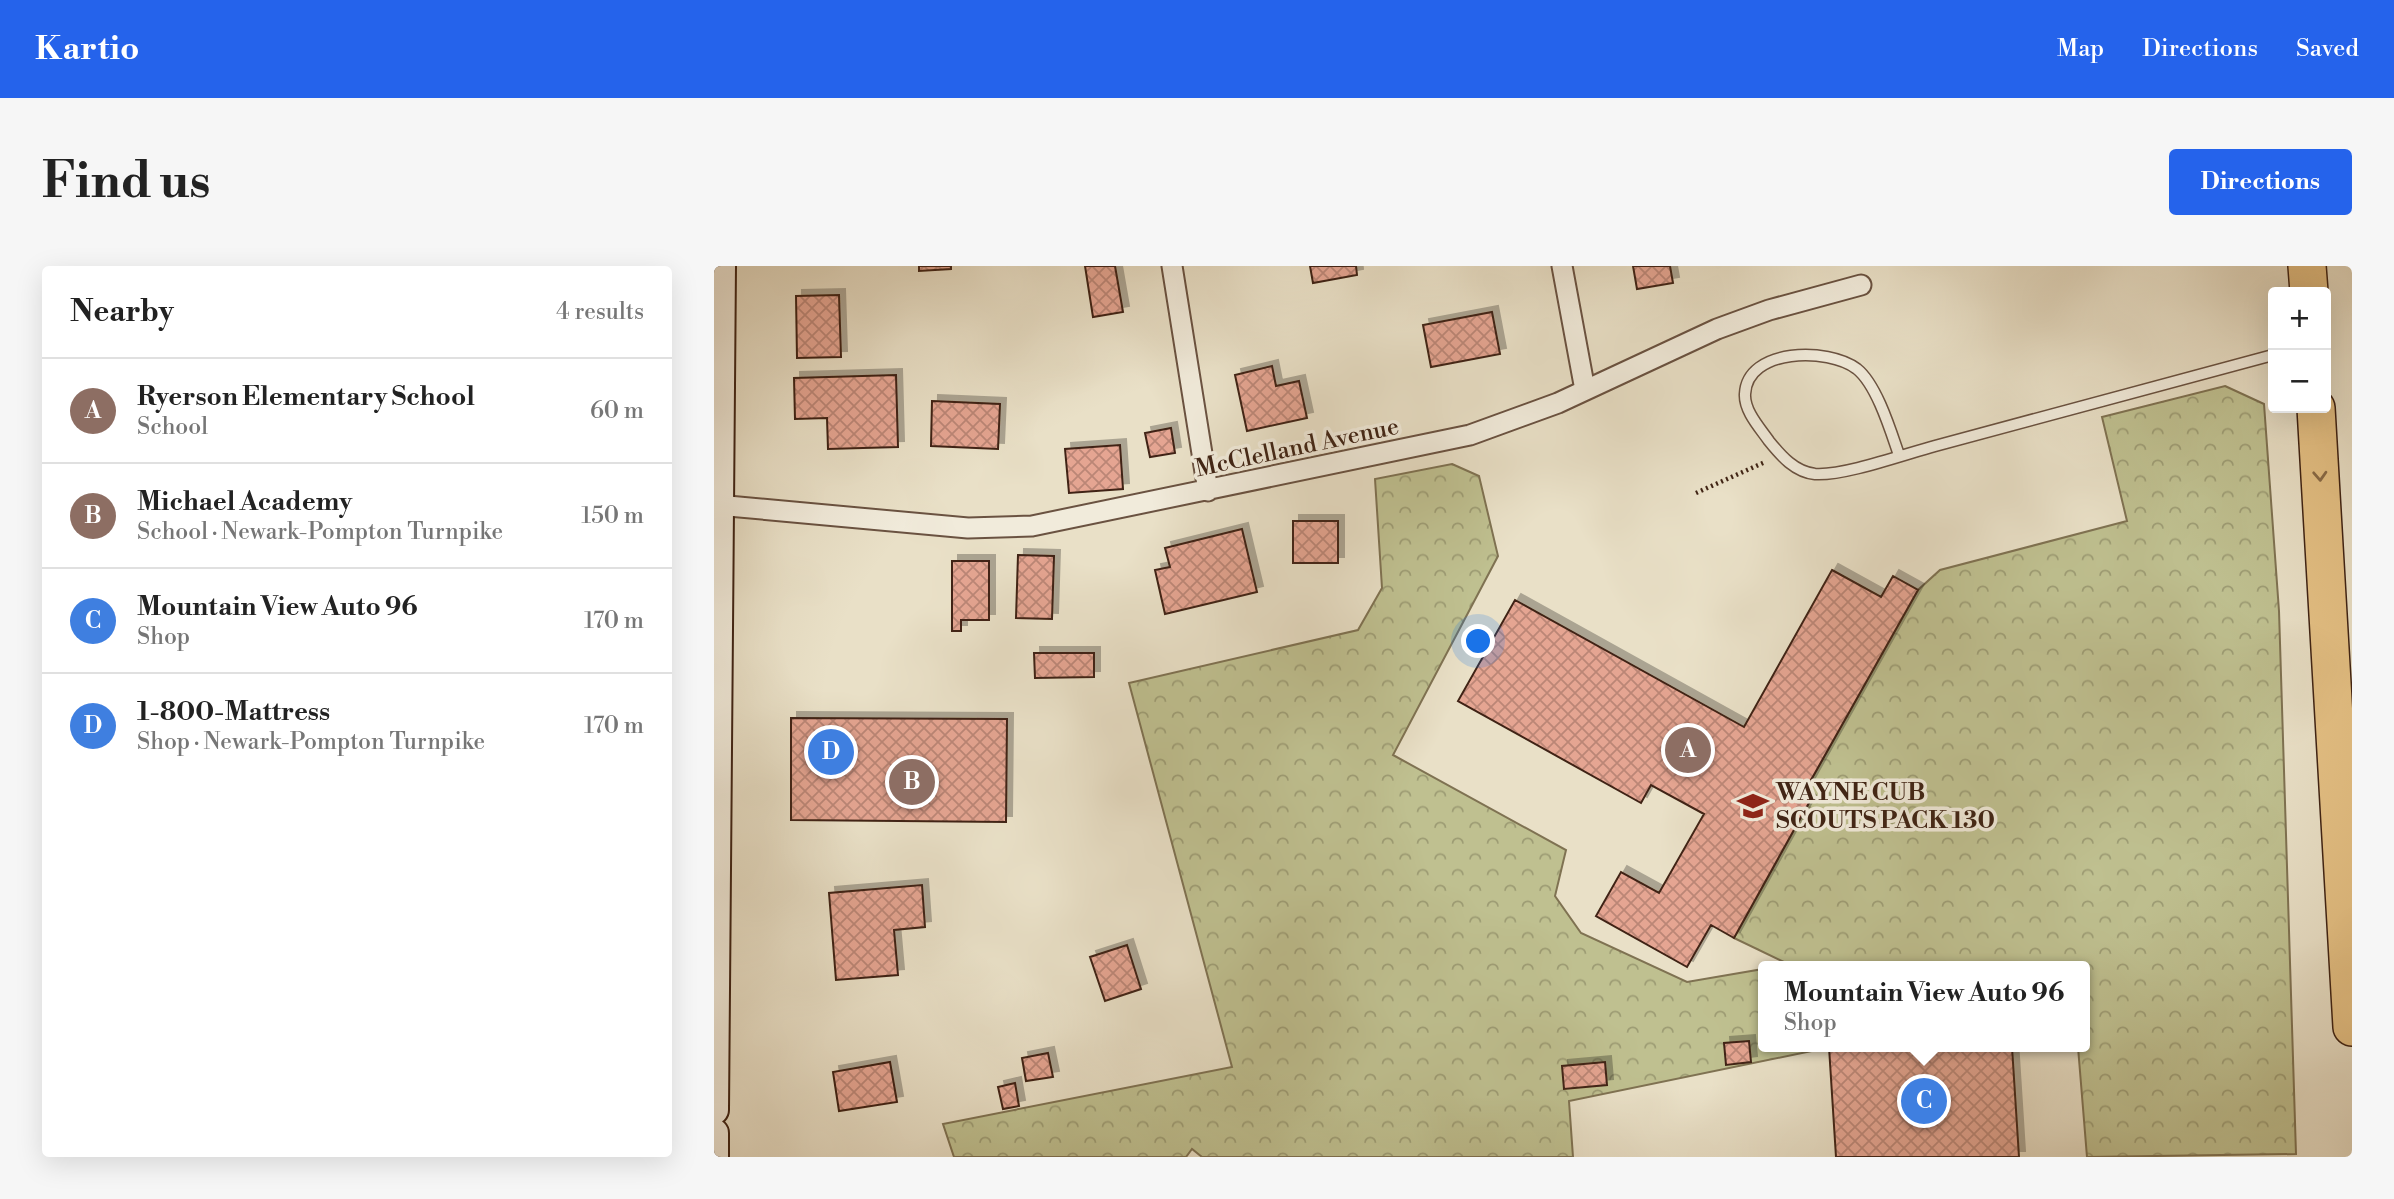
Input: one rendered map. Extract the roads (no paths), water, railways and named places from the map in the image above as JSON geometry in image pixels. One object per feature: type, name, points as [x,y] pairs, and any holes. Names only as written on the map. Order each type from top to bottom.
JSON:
[{"type":"highway","points":[[2307,266],[2309,287]]},
{"type":"highway","points":[[2316,413],[2352,1027]]},
{"type":"main road","points":[[714,1110],[721,266]]},
{"type":"main road","points":[[714,1133],[715,1157]]},
{"type":"street","points":[[1172,266],[1208,491]]},
{"type":"street","points":[[1562,266],[1585,390]]},
{"type":"street","name":"McClelland Avenue","points":[[717,505],[995,528],[1032,526],[1470,435],[1508,423],[1585,390],[1717,329],[1769,310],[1861,285]]},
{"type":"lane","points":[[1899,455],[1886,416],[1860,371],[1838,357],[1812,353],[1776,359],[1753,374],[1745,393],[1751,416],[1780,456],[1801,471],[1816,474],[1899,455],[2268,356]]},
{"type":"place","name":"Ryerson Elementary School","points":[[1688,750]]},
{"type":"place","name":"1-800-Mattress","points":[[831,752]]},
{"type":"place","name":"Michael Academy","points":[[912,782]]},
{"type":"place","name":"WAYNE CUB SCOUTS PACK 130","points":[[1753,806]]},
{"type":"place","name":"Mountain View Auto 96","points":[[1924,1101]]}]
